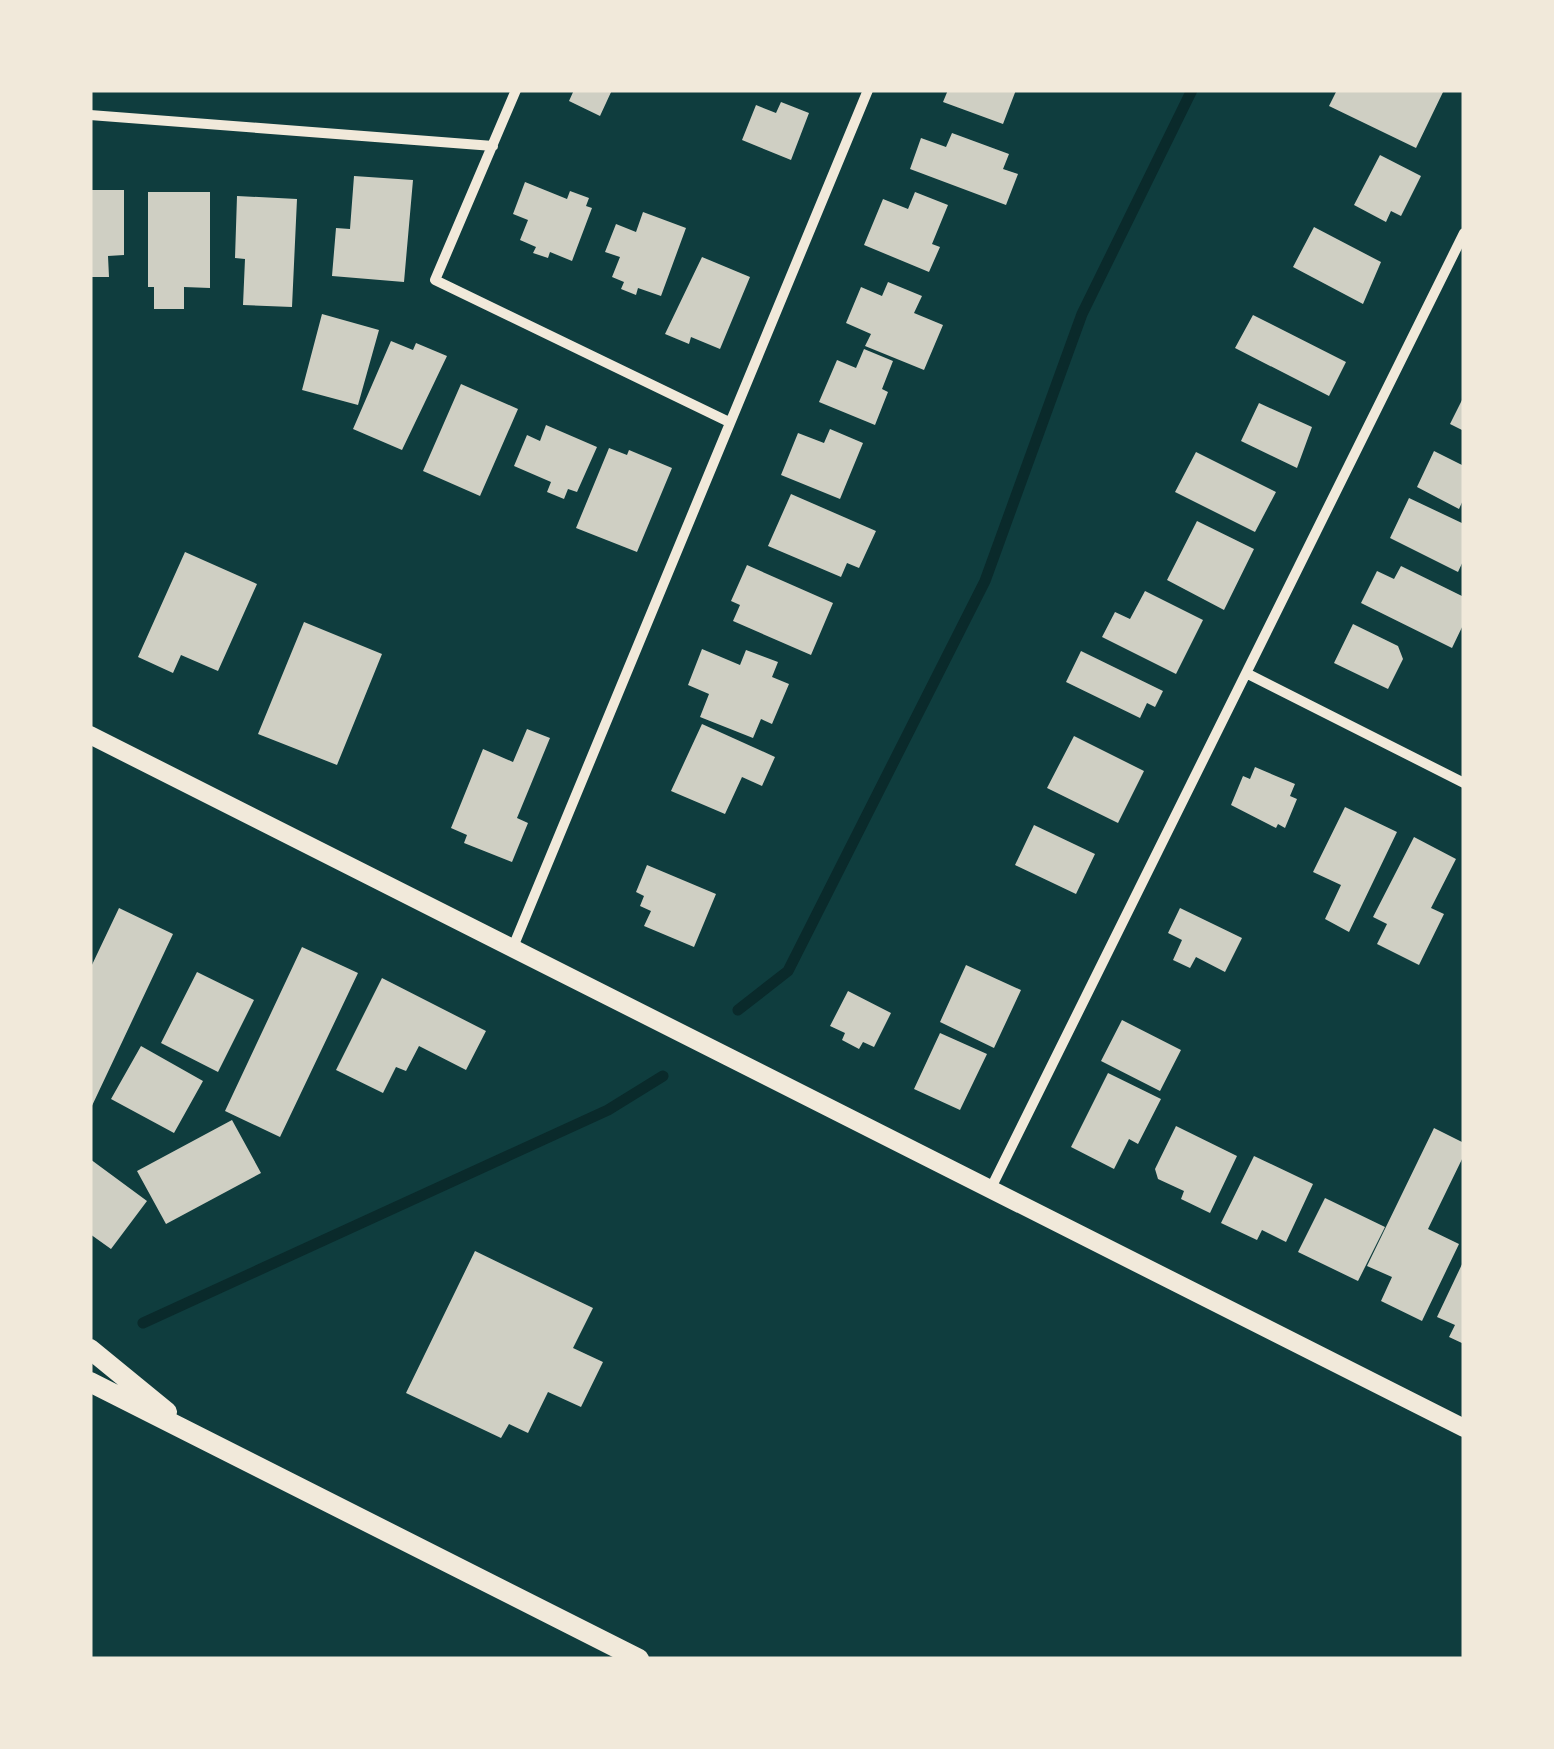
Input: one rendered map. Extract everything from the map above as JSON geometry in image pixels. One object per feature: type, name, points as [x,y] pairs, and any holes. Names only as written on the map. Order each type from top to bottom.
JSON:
[{"type":"main road","points":[[90,1348],[200,1439]]},
{"type":"main road","points":[[90,1382],[639,1659]]},
{"type":"street","points":[[516,90],[434,280],[728,422]]},
{"type":"street","points":[[513,947],[868,90]]},
{"type":"street","points":[[90,115],[493,146]]},
{"type":"street","points":[[991,1188],[1464,233]]},
{"type":"street","points":[[1248,674],[1464,783]]},
{"type":"street","points":[[90,735],[1464,1428]]},
{"type":"building","points":[[574,90],[612,90],[600,116],[569,101]]},
{"type":"building","points":[[948,90],[1016,90],[1003,124],[943,102]]},
{"type":"building","points":[[1337,90],[1444,90],[1416,148],[1329,106]]},
{"type":"building","points":[[781,102],[809,113],[791,160],[742,140],[756,105],[776,113]]},
{"type":"building","points":[[952,133],[1009,154],[1003,169],[1018,174],[1006,205],[910,169],[921,138],[946,147]]},
{"type":"building","points":[[1380,155],[1421,176],[1401,216],[1391,211],[1386,222],[1354,205]]},
{"type":"building","points":[[354,176],[413,180],[404,282],[332,276],[336,228],[350,229]]},
{"type":"building","points":[[525,182],[567,199],[570,191],[589,198],[586,206],[592,208],[572,261],[550,252],[548,258],[533,253],[536,247],[520,240],[528,220],[513,214]]},
{"type":"building","points":[[90,190],[124,190],[124,255],[108,256],[109,277],[90,277]]},
{"type":"building","points":[[148,192],[210,192],[210,288],[184,287],[184,309],[154,309],[154,287],[148,287]]},
{"type":"building","points":[[915,192],[948,205],[932,244],[940,247],[929,272],[864,245],[883,199],[908,209]]},
{"type":"building","points":[[237,196],[297,199],[292,307],[243,305],[245,259],[235,258]]},
{"type":"building","points":[[643,212],[686,228],[661,296],[638,288],[636,295],[621,289],[624,282],[612,277],[620,257],[605,252],[616,224],[636,232]]},
{"type":"building","points":[[1314,227],[1381,262],[1363,304],[1293,267]]},
{"type":"building","points":[[702,257],[750,277],[720,349],[691,337],[689,344],[665,334]]},
{"type":"building","points":[[888,282],[922,296],[914,313],[943,325],[924,370],[865,346],[871,334],[846,323],[861,287],[882,296]]},
{"type":"building","points":[[322,314],[379,330],[358,405],[302,390]]},
{"type":"building","points":[[1253,315],[1346,362],[1329,396],[1235,348]]},
{"type":"building","points":[[391,341],[413,350],[416,343],[447,356],[402,450],[353,429]]},
{"type":"building","points":[[864,349],[893,361],[882,389],[888,392],[875,425],[819,402],[837,360],[856,368]]},
{"type":"building","points":[[461,384],[518,409],[480,496],[423,471]]},
{"type":"building","points":[[1464,396],[1464,431],[1450,424]]},
{"type":"building","points":[[1259,403],[1312,427],[1297,468],[1241,441]]},
{"type":"building","points":[[546,425],[597,447],[577,492],[568,489],[564,499],[547,492],[551,482],[514,466],[527,435],[540,441]]},
{"type":"building","points":[[830,429],[863,443],[840,499],[781,475],[798,433],[824,443]]},
{"type":"building","points":[[609,448],[627,455],[629,450],[672,468],[637,552],[576,528]]},
{"type":"building","points":[[1434,451],[1464,466],[1464,498],[1459,509],[1417,487]]},
{"type":"building","points":[[1196,452],[1276,492],[1255,532],[1175,492]]},
{"type":"building","points":[[791,494],[876,531],[859,568],[847,563],[841,577],[768,546]]},
{"type":"building","points":[[1409,498],[1464,524],[1464,559],[1458,572],[1390,538]]},
{"type":"building","points":[[1197,521],[1254,549],[1224,610],[1167,580]]},
{"type":"building","points":[[185,552],[257,584],[218,671],[181,655],[173,673],[138,657]]},
{"type":"building","points":[[747,565],[833,603],[811,655],[733,621],[740,605],[731,601]]},
{"type":"building","points":[[1401,566],[1464,597],[1464,623],[1452,648],[1361,603],[1377,571],[1394,579]]},
{"type":"building","points":[[1145,591],[1203,620],[1176,674],[1102,637],[1115,612],[1130,619]]},
{"type":"building","points":[[304,622],[382,654],[337,765],[258,734]]},
{"type":"building","points":[[1353,624],[1398,646],[1403,659],[1388,689],[1334,663]]},
{"type":"building","points":[[702,649],[740,665],[746,650],[778,662],[772,677],[789,684],[772,724],[761,719],[753,738],[700,717],[709,694],[688,685]]},
{"type":"building","points":[[1081,651],[1163,691],[1155,707],[1147,703],[1140,718],[1066,682]]},
{"type":"building","points":[[702,724],[775,757],[762,786],[742,777],[725,814],[671,791]]},
{"type":"building","points":[[527,729],[550,738],[517,818],[528,823],[512,862],[464,843],[467,835],[451,828],[483,749],[513,762]]},
{"type":"building","points":[[1074,736],[1144,771],[1118,823],[1047,788]]},
{"type":"building","points":[[1255,767],[1295,784],[1290,796],[1297,799],[1285,828],[1278,824],[1276,828],[1231,805],[1243,776],[1250,779]]},
{"type":"building","points":[[1345,807],[1397,832],[1349,932],[1325,919],[1341,885],[1313,872]]},
{"type":"building","points":[[1034,825],[1095,854],[1076,894],[1015,865]]},
{"type":"building","points":[[1414,837],[1456,859],[1431,908],[1444,914],[1419,965],[1377,944],[1387,924],[1373,917]]},
{"type":"building","points":[[647,865],[716,894],[694,947],[644,926],[651,911],[640,906],[644,896],[636,892]]},
{"type":"building","points":[[119,908],[173,934],[90,1110],[90,969]]},
{"type":"building","points":[[1180,908],[1242,938],[1225,972],[1196,957],[1190,968],[1173,960],[1182,940],[1168,933]]},
{"type":"building","points":[[302,947],[358,973],[280,1137],[225,1111]]},
{"type":"building","points":[[966,965],[1021,990],[994,1048],[940,1022]]},
{"type":"building","points":[[197,972],[254,1000],[218,1072],[161,1043]]},
{"type":"building","points":[[382,978],[486,1031],[466,1070],[419,1046],[406,1071],[396,1067],[383,1093],[336,1070]]},
{"type":"building","points":[[848,991],[891,1013],[874,1047],[863,1042],[859,1049],[842,1040],[845,1033],[830,1026]]},
{"type":"building","points":[[1122,1020],[1181,1050],[1160,1091],[1101,1061]]},
{"type":"building","points":[[940,1033],[987,1054],[960,1110],[914,1089]]},
{"type":"building","points":[[141,1046],[203,1081],[174,1133],[111,1099]]},
{"type":"building","points":[[1108,1073],[1161,1099],[1138,1144],[1129,1139],[1114,1169],[1071,1147]]},
{"type":"building","points":[[232,1120],[261,1173],[166,1224],[137,1171]]},
{"type":"building","points":[[1176,1126],[1237,1156],[1210,1213],[1181,1199],[1184,1191],[1158,1179],[1155,1169]]},
{"type":"building","points":[[1434,1128],[1464,1143],[1464,1155],[1428,1229],[1459,1244],[1422,1321],[1381,1301],[1392,1277],[1367,1266]]},
{"type":"building","points":[[1254,1156],[1313,1184],[1286,1242],[1262,1230],[1257,1240],[1221,1223]]},
{"type":"building","points":[[90,1159],[147,1201],[111,1249],[90,1234]]},
{"type":"building","points":[[1325,1198],[1385,1227],[1358,1281],[1298,1252]]},
{"type":"building","points":[[475,1251],[593,1308],[573,1348],[603,1362],[581,1407],[548,1392],[528,1433],[509,1424],[501,1438],[406,1393]]},
{"type":"building","points":[[1464,1260],[1464,1344],[1449,1337],[1455,1325],[1437,1317]]},
{"type":"waterway","points":[[738,1010],[788,971],[985,581],[1082,314],[1192,90]]},
{"type":"waterway","points":[[143,1323],[608,1110],[663,1076]]}]
